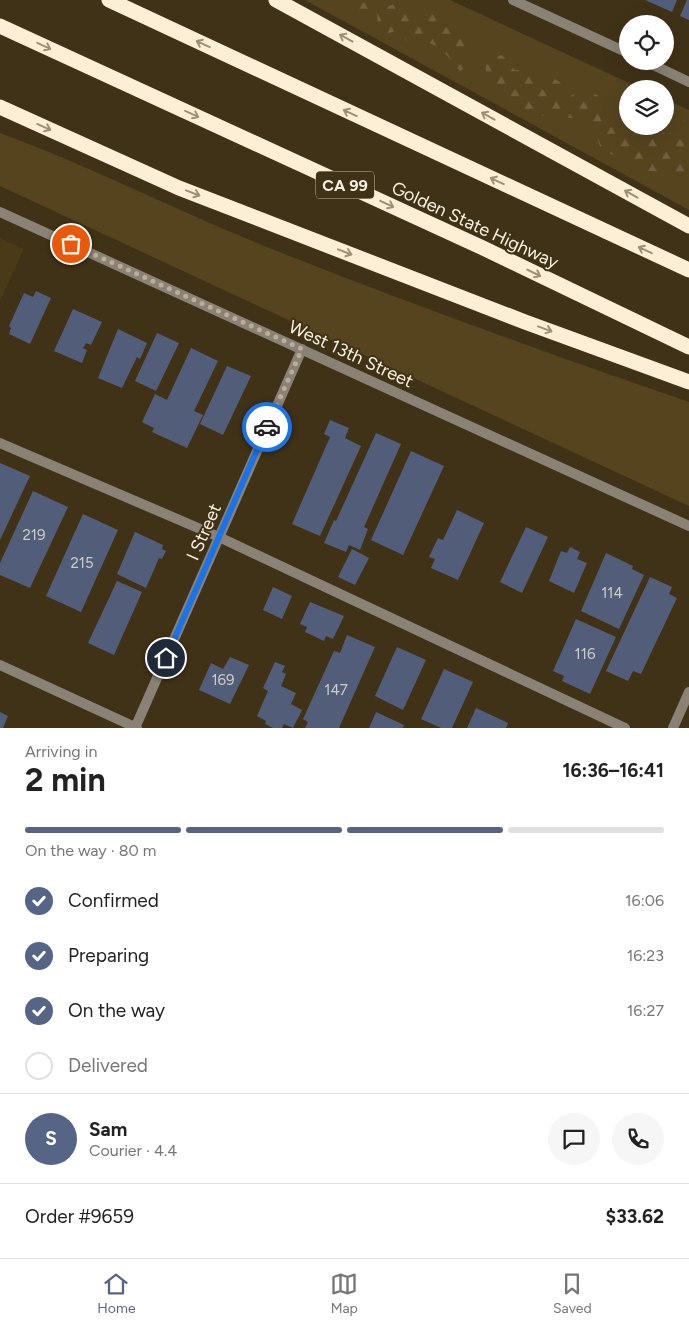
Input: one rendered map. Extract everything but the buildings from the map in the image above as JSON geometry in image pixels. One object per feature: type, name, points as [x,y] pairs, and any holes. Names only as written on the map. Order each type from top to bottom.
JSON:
[{"type":"highway","points":[[109,0],[689,270]]},
{"type":"highway","points":[[276,0],[689,226]]},
{"type":"highway","name":"Golden State Highway","points":[[0,26],[482,248],[689,347]]},
{"type":"highway","points":[[0,107],[179,188],[526,322],[689,382]]},
{"type":"street","points":[[513,0],[619,49]]},
{"type":"street","points":[[664,70],[689,82]]},
{"type":"street","name":"West 13th Street","points":[[0,212],[689,526]]},
{"type":"street","name":"I Street","points":[[136,728],[302,349]]},
{"type":"street","points":[[0,443],[219,537],[625,728]]},
{"type":"street","points":[[0,665],[136,728]]},
{"type":"street","points":[[673,728],[689,692]]},
{"type":"shaded area","points":[[0,238],[24,249],[0,301]]},
{"type":"green space","points":[[305,0],[450,0],[623,80],[619,80],[619,135],[674,135],[674,103],[689,110],[689,210]]},
{"type":"green space","points":[[358,2],[375,3],[381,9],[394,4],[412,12],[418,9],[437,16],[441,29],[456,25],[465,30],[468,40],[463,55],[470,66],[460,71],[438,47],[426,42],[406,41],[400,30],[385,34],[378,28],[377,15],[362,18],[357,9]]},
{"type":"green space","points":[[502,55],[515,70],[534,69],[562,83],[565,101],[580,88],[599,96],[593,109],[606,117],[619,115],[619,135],[674,135],[674,129],[689,116],[689,154],[678,153],[678,163],[689,166],[689,177],[636,169],[600,147],[592,120],[517,113],[489,89],[484,59]]},
{"type":"green space","points":[[0,133],[33,145],[225,230],[310,264],[472,325],[689,402],[689,506],[0,186]]},
{"type":"way so far","points":[[71,244],[302,349],[267,427]]},
{"type":"route","points":[[166,658],[267,427]]}]
